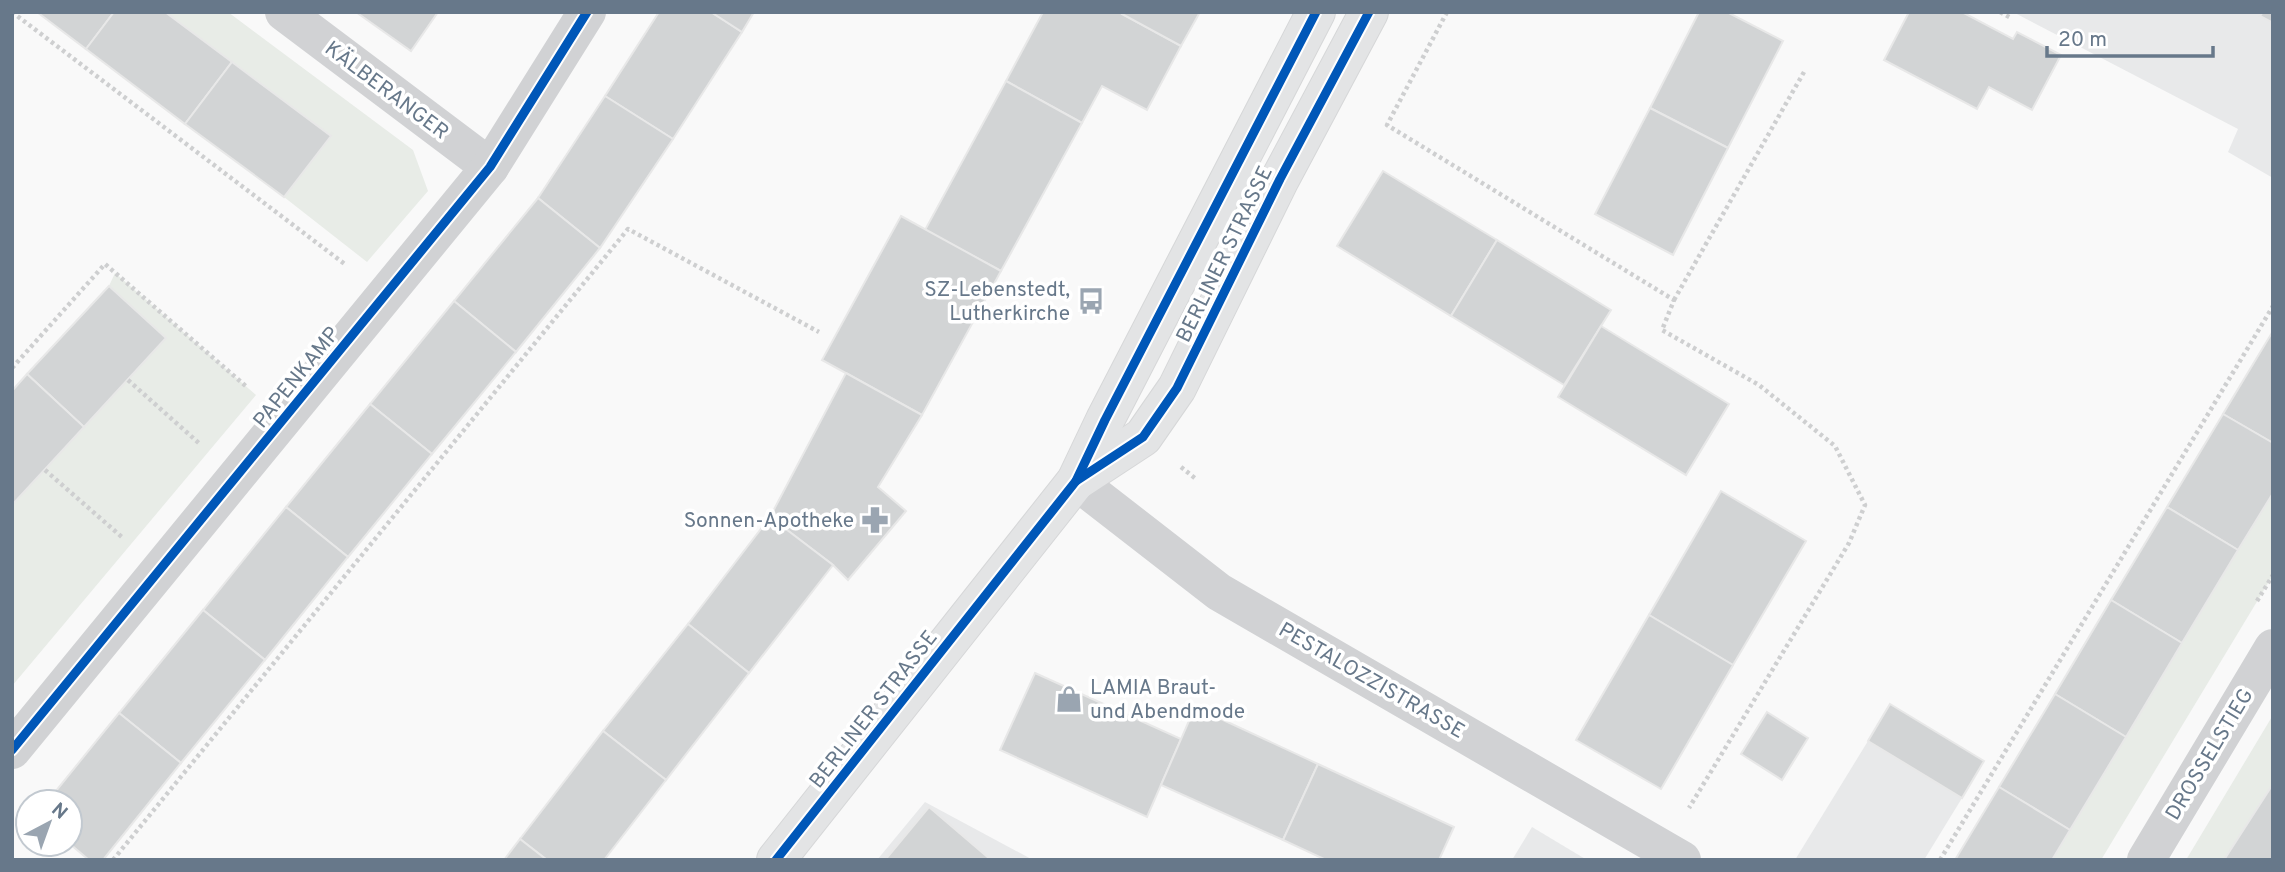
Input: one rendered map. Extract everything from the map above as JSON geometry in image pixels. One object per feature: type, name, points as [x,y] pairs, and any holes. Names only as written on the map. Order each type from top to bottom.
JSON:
[{"type":"street","name":"KÄLBERANGER","points":[[284,12],[490,167]]},
{"type":"street","name":"PAPENKAMP","points":[[12,750],[490,167],[587,12]]},
{"type":"street","name":"BERLINER STRASSE","points":[[776,860],[1076,481],[1316,12]]},
{"type":"street","name":"BERLINER STRASSE","points":[[1076,481],[1143,437],[1177,388],[1280,179],[1369,12]]},
{"type":"street","name":"PESTALOZZISTRASSE","points":[[1076,481],[1219,592],[1682,860]]},
{"type":"street","name":"DROSSELSTIEG","points":[[2146,860],[2273,648]]},
{"type":"path","points":[[12,12],[347,265]]},
{"type":"path","points":[[1447,12],[1387,125],[1674,300]]},
{"type":"path","points":[[2000,12],[2011,18]]},
{"type":"path","points":[[1683,819],[1849,543],[1864,505],[1835,446],[1759,385],[1662,330],[1674,300],[1804,72]]},
{"type":"path","points":[[113,860],[628,229],[819,332]]},
{"type":"path","points":[[12,368],[106,264],[256,395]]},
{"type":"path","points":[[1940,860],[2273,306]]},
{"type":"path","points":[[128,380],[208,452]]},
{"type":"path","points":[[44,470],[130,545]]},
{"type":"shaded area","points":[[166,12],[228,12],[413,150],[428,191],[367,262],[284,197],[330,135]]},
{"type":"shaded area","points":[[2013,12],[2273,12],[2273,178],[2228,152],[2238,129]]},
{"type":"shaded area","points":[[115,273],[256,395],[12,686],[12,505],[166,338],[109,286]]},
{"type":"shaded area","points":[[2273,492],[2273,575],[2101,860],[2052,860]]},
{"type":"shaded area","points":[[2273,715],[2273,783],[2224,860],[2186,860]]},
{"type":"shaded area","points":[[1868,741],[1962,798],[1924,860],[1795,860]]},
{"type":"shaded area","points":[[925,802],[1033,860],[877,860]]},
{"type":"shaded area","points":[[1532,827],[1587,860],[1512,860]]},
{"type":"building","points":[[37,12],[114,12],[86,49]]},
{"type":"building","points":[[114,12],[165,12],[232,62],[185,124],[86,49]]},
{"type":"building","points":[[356,12],[438,12],[411,51]]},
{"type":"building","points":[[659,12],[711,12],[742,32],[673,139],[605,96]]},
{"type":"building","points":[[711,12],[754,12],[742,32]]},
{"type":"building","points":[[1043,12],[1119,12],[1181,46],[1147,110],[1102,86],[1082,123],[1006,81]]},
{"type":"building","points":[[1200,12],[1181,46],[1122,14]]},
{"type":"building","points":[[1699,12],[1727,12],[1783,41],[1728,148],[1650,108]]},
{"type":"building","points":[[1909,12],[1962,12],[2013,39],[2017,32],[2061,55],[2032,110],[1989,87],[1977,109],[1884,60]]},
{"type":"building","points":[[2263,12],[2273,12],[2273,23],[2260,16]]},
{"type":"building","points":[[232,62],[331,136],[284,197],[185,124]]},
{"type":"building","points":[[1006,81],[1082,123],[1001,271],[925,230]]},
{"type":"building","points":[[605,96],[673,139],[600,248],[538,198]]},
{"type":"building","points":[[1650,108],[1728,148],[1673,255],[1595,214]]},
{"type":"building","points":[[1383,171],[1497,240],[1451,316],[1337,246]]},
{"type":"building","points":[[538,198],[600,248],[516,352],[454,301]]},
{"type":"building","points":[[901,216],[1001,271],[922,415],[822,360]]},
{"type":"building","points":[[1497,240],[1611,310],[1564,385],[1451,316]]},
{"type":"building","points":[[109,286],[166,338],[84,427],[27,374]]},
{"type":"building","points":[[454,301],[516,352],[432,454],[370,404]]},
{"type":"building","points":[[1601,326],[1729,404],[1686,475],[1558,397]]},
{"type":"building","points":[[2273,331],[2273,443],[2223,414]]},
{"type":"building","points":[[846,373],[922,415],[878,487],[906,511],[848,580],[833,565],[770,517]]},
{"type":"building","points":[[27,374],[84,427],[12,505],[12,391]]},
{"type":"building","points":[[370,404],[432,454],[348,557],[286,507]]},
{"type":"building","points":[[2223,414],[2273,443],[2273,493],[2238,550],[2167,507]]},
{"type":"building","points":[[1721,491],[1806,541],[1733,665],[1649,615]]},
{"type":"building","points":[[286,507],[348,557],[265,660],[203,610]]},
{"type":"building","points":[[2167,507],[2238,550],[2182,643],[2111,600]]},
{"type":"building","points":[[770,517],[833,565],[749,673],[688,624]]},
{"type":"building","points":[[2111,600],[2182,643],[2126,737],[2055,694]]},
{"type":"building","points":[[203,610],[265,660],[181,763],[119,713]]},
{"type":"building","points":[[1649,615],[1733,665],[1661,789],[1576,740]]},
{"type":"building","points":[[688,624],[749,673],[666,780],[603,731]]},
{"type":"building","points":[[1035,673],[1181,739],[1147,817],[1000,750]]},
{"type":"building","points":[[2055,694],[2126,737],[2070,830],[1999,787]]},
{"type":"building","points":[[1890,704],[1984,761],[1962,798],[1868,741]]},
{"type":"building","points":[[1195,707],[1318,764],[1283,840],[1161,785]]},
{"type":"building","points":[[1767,712],[1808,738],[1782,780],[1741,754]]},
{"type":"building","points":[[119,713],[181,763],[103,860],[89,860],[84,856],[84,788],[58,788]]},
{"type":"building","points":[[603,731],[666,780],[604,860],[547,860],[520,839]]},
{"type":"building","points":[[1318,764],[1454,827],[1439,860],[1326,860],[1283,840]]},
{"type":"building","points":[[2273,784],[2273,860],[2224,860]]},
{"type":"building","points":[[1999,787],[2070,830],[2052,860],[1955,860]]},
{"type":"building","points":[[929,807],[991,860],[885,860]]},
{"type":"building","points":[[520,839],[547,860],[504,860]]},
{"type":"cycle path","points":[[12,750],[490,167],[587,12]]},
{"type":"cycle path","points":[[776,860],[1076,481],[1316,12]]},
{"type":"cycle path","points":[[1076,481],[1143,437],[1177,388],[1280,179],[1369,12]]},
{"type":"place","name":"SZ-Lebenstedt, Lutherkirche","points":[[1091,301]]},
{"type":"place","name":"Sonnen-Apotheke","points":[[875,520]]},
{"type":"place","name":"LAMIA Braut- und Abendmode","points":[[1069,699]]}]
